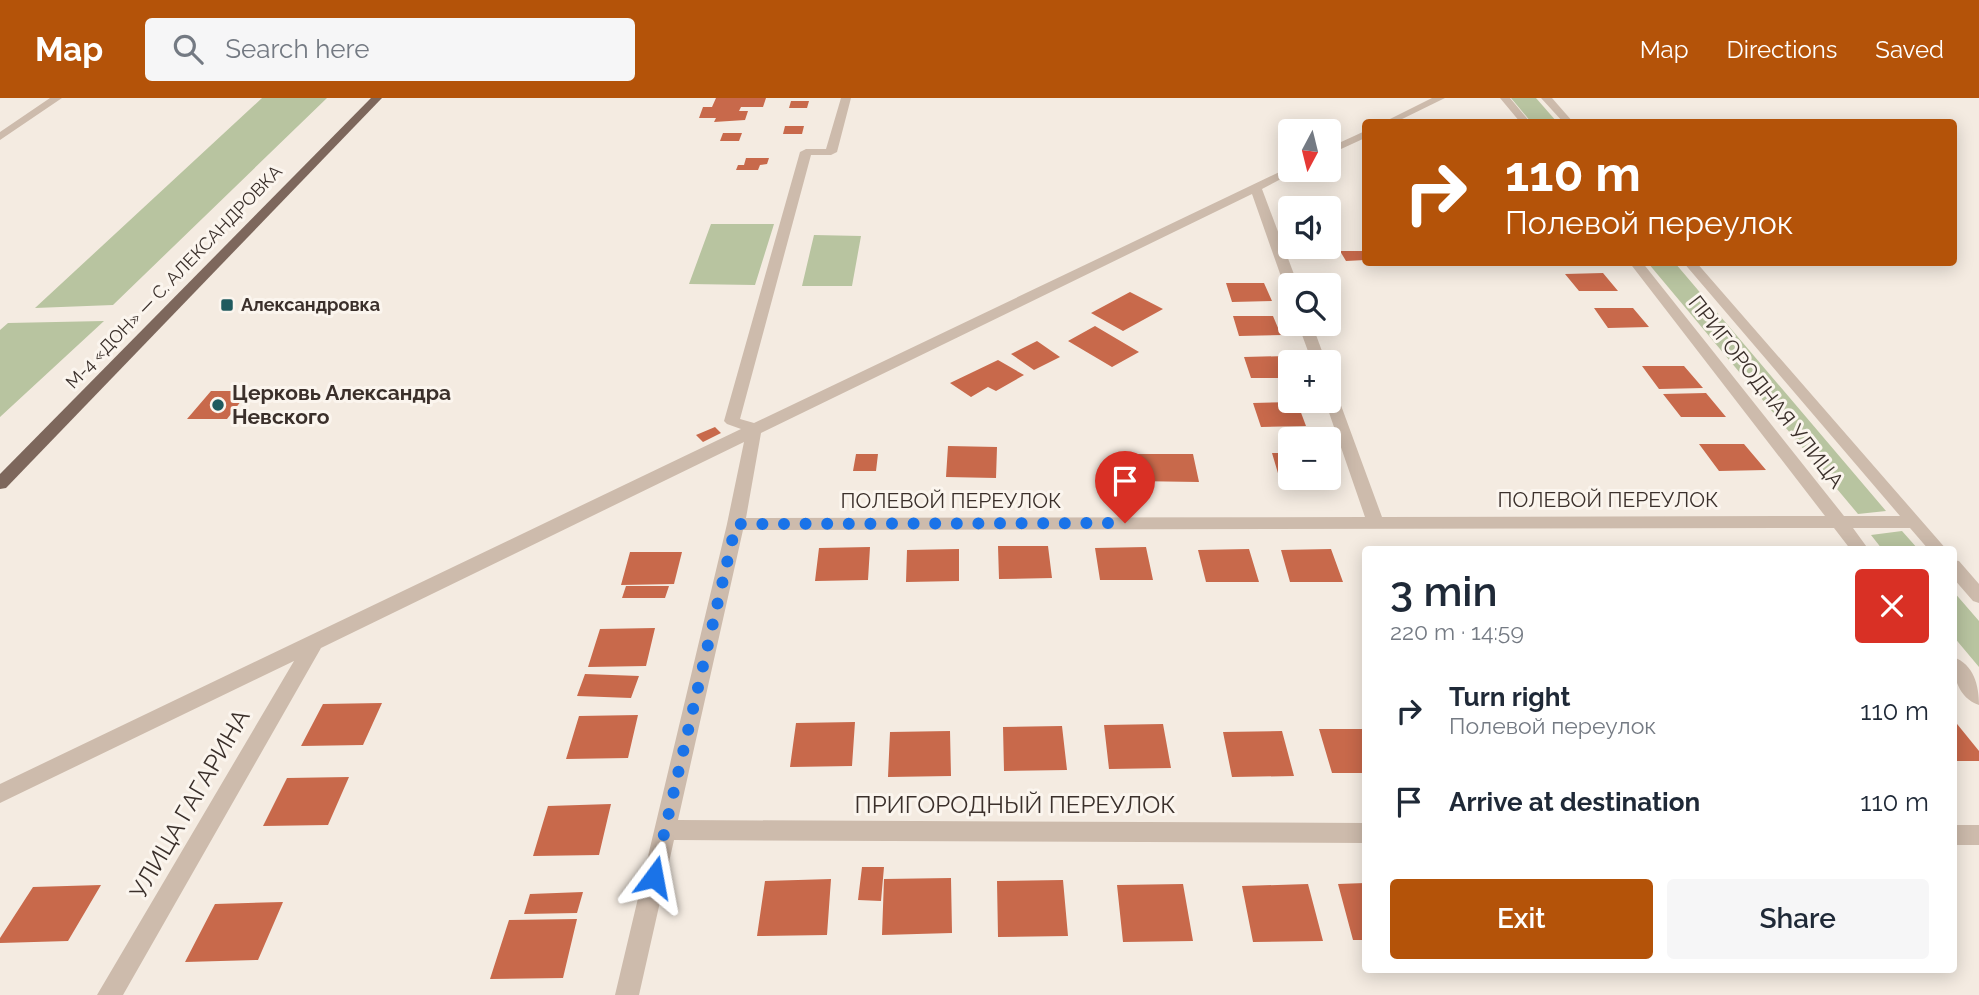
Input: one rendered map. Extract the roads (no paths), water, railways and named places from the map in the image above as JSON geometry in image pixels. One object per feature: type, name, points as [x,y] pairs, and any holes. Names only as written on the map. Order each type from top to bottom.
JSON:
[{"type":"main road","name":"М-4 «ДОН» — С. АЛЕКСАНДРОВКА","points":[[0,484],[377,98]]},
{"type":"street","points":[[0,137],[57,98]]},
{"type":"street","points":[[754,428],[732,421],[806,152],[831,152],[846,98]]},
{"type":"street","points":[[1395,119],[1440,98]]},
{"type":"street","points":[[1505,98],[1522,119]]},
{"type":"street","points":[[1546,98],[1564,119]]},
{"type":"street","points":[[1341,146],[1362,135]]},
{"type":"street","points":[[0,794],[1278,177]]},
{"type":"street","points":[[1256,187],[1287,273]]},
{"type":"street","name":"ПРИГОРОДНАЯ УЛИЦА","points":[[1638,266],[1858,546]]},
{"type":"street","points":[[1692,266],[1936,546]]},
{"type":"street","points":[[1337,413],[1376,523]]},
{"type":"street","points":[[627,995],[736,524],[754,428]]},
{"type":"street","name":"ПОЛЕВОЙ ПЕРЕУЛОК","points":[[736,524],[1916,523]]},
{"type":"street","points":[[1957,571],[1979,596]]},
{"type":"street","name":"УЛИЦА ГАГАРИНА","points":[[109,995],[316,640]]},
{"type":"street","points":[[1957,670],[1979,697]]},
{"type":"street","name":"ПРИГОРОДНЫЙ ПЕРЕУЛОК","points":[[665,830],[1362,833]]},
{"type":"street","points":[[1957,835],[1979,835]]},
{"type":"place","name":"Александровка","points":[[227,305]]},
{"type":"place","name":"Церковь Александра Невского","points":[[218,405]]}]
